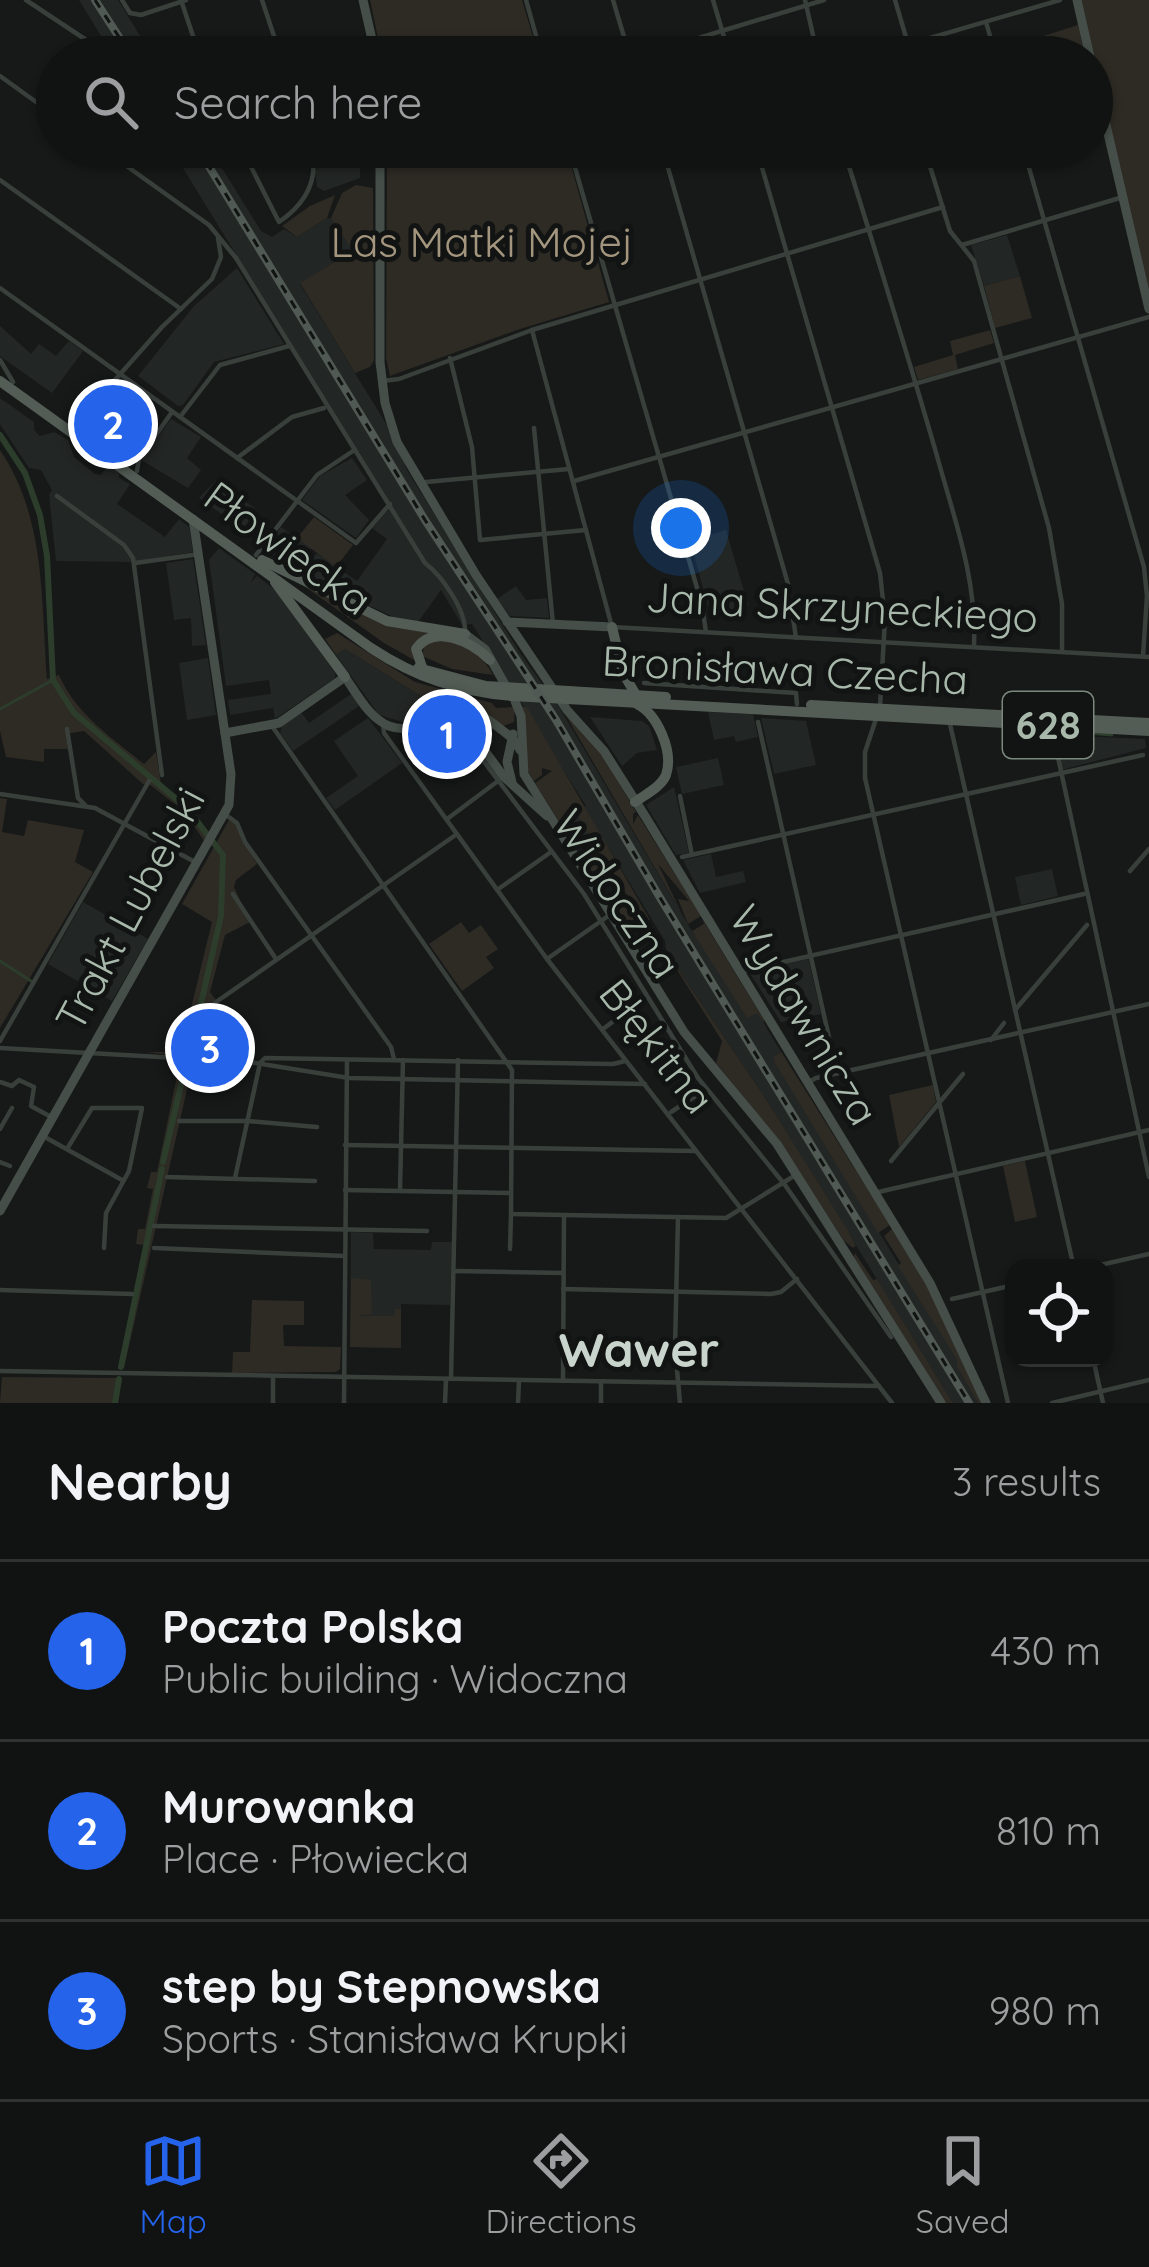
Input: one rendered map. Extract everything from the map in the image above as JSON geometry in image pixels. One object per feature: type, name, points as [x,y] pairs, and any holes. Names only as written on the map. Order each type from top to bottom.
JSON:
[{"type":"main road","points":[[363,0],[371,36]]},
{"type":"main road","points":[[1077,0],[1085,36]]},
{"type":"main road","points":[[1113,154],[1149,313]]},
{"type":"main road","name":"Wydawnicza","points":[[380,168],[382,381],[389,420],[406,462],[520,643],[572,716],[604,751],[930,1283],[986,1403]]},
{"type":"main road","name":"Płowiecka","points":[[3,372],[74,426],[138,465],[382,649],[423,670],[506,695]]},
{"type":"main road","name":"Płowiecka","points":[[3,372],[213,534],[342,628],[416,674],[456,688],[506,695],[563,695]]},
{"type":"main road","name":"Trakt Lubelski","points":[[0,1210],[226,815],[231,790],[225,733],[193,519]]},
{"type":"main road","points":[[199,550],[213,534]]},
{"type":"main road","points":[[259,558],[386,622],[465,634],[485,649],[506,695],[516,722],[512,739]]},
{"type":"main road","points":[[271,574],[383,723]]},
{"type":"main road","points":[[520,643],[529,624]]},
{"type":"main road","name":"Jana Skrzyneckiego","points":[[509,625],[611,627]]},
{"type":"main road","points":[[611,627],[623,673],[635,699],[652,713],[667,763],[665,775],[635,802]]},
{"type":"main road","points":[[325,651],[323,634],[342,628]]},
{"type":"main road","points":[[423,670],[416,650],[423,640],[434,637],[466,642],[490,660]]},
{"type":"main road","points":[[608,693],[622,682],[623,673]]},
{"type":"main road","points":[[225,733],[272,726],[345,677]]},
{"type":"main road","name":"Bronisława Czecha","points":[[563,695],[608,693],[671,704],[880,711],[954,723],[1149,727]]},
{"type":"main road","name":"Widoczna","points":[[506,695],[520,712],[524,774],[691,1042],[777,1144],[941,1403]]},
{"type":"main road","name":"Bronisława Czecha","points":[[563,695],[635,699],[731,695],[880,711],[1149,727]]},
{"type":"main road","points":[[659,730],[660,717],[671,704]]},
{"type":"main road","name":"Widoczna","points":[[383,723],[407,728],[446,710],[466,709],[502,730],[521,754]]},
{"type":"main road","name":"Widoczna","points":[[429,718],[460,719],[514,787],[560,831]]},
{"type":"main road","points":[[502,730],[516,722]]},
{"type":"main road","name":"Widoczna","points":[[512,739],[507,767],[514,787]]},
{"type":"main road","points":[[490,757],[507,767],[516,764],[521,754]]},
{"type":"street","points":[[26,0],[80,36]]},
{"type":"street","points":[[122,0],[133,15],[183,0],[194,36]]},
{"type":"street","points":[[262,0],[274,36]]},
{"type":"street","points":[[526,0],[536,36]]},
{"type":"street","points":[[613,0],[626,36]]},
{"type":"street","points":[[713,0],[724,36]]},
{"type":"street","points":[[705,36],[824,0]]},
{"type":"street","points":[[895,0],[906,36]]},
{"type":"street","points":[[936,36],[1060,0]]},
{"type":"street","points":[[806,3],[813,36]]},
{"type":"street","points":[[986,22],[990,36]]},
{"type":"street","points":[[0,76],[36,102]]},
{"type":"street","points":[[252,168],[279,222],[303,205],[313,168]]},
{"type":"street","points":[[575,168],[706,632]]},
{"type":"street","points":[[668,168],[792,597],[796,638]]},
{"type":"street","points":[[762,168],[880,574],[884,642],[880,711],[870,729],[864,768],[1008,1403]]},
{"type":"street","points":[[849,168],[967,562],[974,647]]},
{"type":"street","points":[[931,168],[953,236],[977,269],[1056,558],[1062,652]]},
{"type":"street","points":[[1029,168],[1144,567],[1146,657]]},
{"type":"street","points":[[131,169],[209,225],[236,258],[466,622],[465,634]]},
{"type":"street","points":[[0,180],[181,309]]},
{"type":"street","points":[[962,244],[1123,197]]},
{"type":"street","points":[[382,381],[614,304],[943,207]]},
{"type":"street","points":[[74,426],[203,290],[218,268],[218,238]]},
{"type":"street","points":[[0,288],[356,543],[390,504]]},
{"type":"street","points":[[574,482],[1149,313]]},
{"type":"street","points":[[532,330],[611,627]]},
{"type":"street","points":[[180,417],[220,365],[289,346]]},
{"type":"street","points":[[450,358],[470,438],[480,540],[586,530]]},
{"type":"street","points":[[237,458],[292,417],[327,407]]},
{"type":"street","points":[[138,465],[172,412]]},
{"type":"street","points":[[534,428],[553,624]]},
{"type":"street","points":[[259,558],[325,468],[355,451]]},
{"type":"street","points":[[425,482],[570,469]]},
{"type":"street","points":[[57,496],[124,545],[135,562],[162,776]]},
{"type":"street","points":[[135,562],[199,550]]},
{"type":"street","name":"Jana Skrzyneckiego","points":[[611,627],[1146,657]]},
{"type":"street","points":[[644,683],[731,695]]},
{"type":"street","points":[[863,714],[870,729]]},
{"type":"street","name":"Widoczna","points":[[454,722],[601,921],[706,1089],[784,1183],[891,1337]]},
{"type":"street","points":[[758,722],[837,1073]]},
{"type":"street","name":"Błękitna","points":[[383,723],[384,734],[547,958],[892,1403]]},
{"type":"street","points":[[954,723],[1072,1259]]},
{"type":"street","points":[[1051,725],[1089,922],[1149,1177]]},
{"type":"street","points":[[272,726],[512,1070],[514,1214],[510,1249]]},
{"type":"street","points":[[1149,727],[1149,741]]},
{"type":"street","points":[[67,729],[78,798],[85,805]]},
{"type":"street","points":[[682,857],[1143,754]]},
{"type":"street","points":[[447,819],[499,781]]},
{"type":"street","points":[[149,782],[0,1044],[260,1063],[347,1078],[646,1084]]},
{"type":"street","points":[[0,794],[85,805],[198,864]]},
{"type":"street","points":[[680,796],[692,855]]},
{"type":"street","points":[[226,815],[237,823],[245,842],[392,1047],[394,1059]]},
{"type":"street","points":[[191,1060],[206,1009],[457,834]]},
{"type":"street","points":[[1130,871],[1149,849]]},
{"type":"street","points":[[497,890],[551,851]]},
{"type":"street","points":[[739,972],[1085,893]]},
{"type":"street","points":[[233,894],[277,959]]},
{"type":"street","points":[[547,958],[611,914]]},
{"type":"street","points":[[1015,1010],[1089,922]]},
{"type":"street","points":[[603,1029],[647,996]]},
{"type":"street","points":[[807,1084],[837,1073],[1149,1004]]},
{"type":"street","points":[[991,1040],[1004,1023]]},
{"type":"street","points":[[235,1178],[260,1063],[265,1058],[613,1064],[627,1060]]},
{"type":"street","points":[[344,1403],[347,1058]]},
{"type":"street","points":[[400,1190],[403,1060]]},
{"type":"street","points":[[446,1403],[455,1270],[458,1060]]},
{"type":"street","points":[[891,1162],[963,1074]]},
{"type":"street","points":[[0,1082],[11,1086],[19,1080],[34,1088],[31,1106],[53,1118]]},
{"type":"street","points":[[669,1114],[706,1089]]},
{"type":"street","points":[[0,1129],[12,1108]]},
{"type":"street","points":[[68,1149],[92,1108],[142,1108],[123,1181],[106,1213],[104,1248]]},
{"type":"street","points":[[179,1121],[247,1120],[317,1127]]},
{"type":"street","points":[[874,1193],[1149,1130]]},
{"type":"street","points":[[43,1136],[123,1181]]},
{"type":"street","points":[[345,1145],[697,1150]]},
{"type":"street","points":[[0,1162],[10,1166]]},
{"type":"street","points":[[514,1214],[726,1218],[797,1174]]},
{"type":"street","points":[[167,1177],[315,1181]]},
{"type":"street","points":[[345,1190],[511,1193]]},
{"type":"street","points":[[563,1381],[564,1215]]},
{"type":"street","points":[[678,1217],[676,1383],[680,1403]]},
{"type":"street","points":[[154,1226],[428,1232]]},
{"type":"street","points":[[154,1248],[346,1256]]},
{"type":"street","points":[[1113,1262],[1149,1254]]},
{"type":"street","points":[[455,1270],[563,1273]]},
{"type":"street","points":[[563,1289],[776,1294],[797,1280]]},
{"type":"street","points":[[952,1299],[1005,1287]]},
{"type":"street","points":[[0,1290],[132,1294]]},
{"type":"street","points":[[1096,1367],[1103,1403]]},
{"type":"street","points":[[0,1371],[879,1386]]},
{"type":"street","points":[[273,1403],[274,1376]]},
{"type":"street","points":[[518,1403],[519,1380]]},
{"type":"street","points":[[1052,1403],[1149,1380]]},
{"type":"street","points":[[601,1403],[602,1382]]},
{"type":"shaded area","points":[[79,0],[118,0],[140,36],[101,36]]},
{"type":"shaded area","points":[[183,168],[222,168],[261,231],[272,237],[284,229],[297,237],[327,218],[334,219],[354,251],[300,284],[390,430],[407,470],[520,653],[559,707],[692,931],[757,1012],[781,1052],[773,1057],[776,1064],[958,1361],[978,1403],[953,1403],[766,1099],[666,951],[665,941],[606,844],[582,858],[560,823],[586,806],[472,624],[462,625],[441,590],[418,622],[400,620],[301,574],[317,553],[357,581],[387,539],[372,528],[391,507]]},
{"type":"shaded area","points":[[360,168],[360,178],[324,191],[317,187],[315,171]]},
{"type":"shaded area","points":[[1007,235],[1020,276],[984,286],[971,245]]},
{"type":"shaded area","points":[[237,268],[284,344],[214,362],[178,406],[138,376],[194,306]]},
{"type":"shaded area","points":[[0,326],[31,354],[39,344],[56,356],[69,341],[83,351],[52,393],[0,356]]},
{"type":"shaded area","points":[[121,381],[145,396],[114,439],[87,421]]},
{"type":"shaded area","points":[[0,398],[34,422],[40,436],[54,432],[68,440],[74,457],[95,474],[101,475],[108,466],[119,473],[130,484],[117,504],[165,537],[179,519],[189,527],[193,552],[131,562],[56,561],[52,490],[41,470],[29,468],[0,424]]},
{"type":"shaded area","points":[[171,419],[201,437],[187,458],[201,470],[188,488],[141,460]]},
{"type":"shaded area","points":[[352,458],[367,480],[345,495],[369,520],[356,538],[302,500],[320,476]]},
{"type":"shaded area","points":[[216,480],[257,510],[243,529],[199,498]]},
{"type":"shaded area","points":[[281,527],[311,548],[298,572],[264,549]]},
{"type":"shaded area","points":[[726,530],[748,605],[711,616],[690,541]]},
{"type":"shaded area","points":[[219,548],[255,574],[251,582],[257,576],[278,592],[335,673],[335,678],[275,719],[273,708],[230,715],[228,700],[271,694],[269,680],[226,686],[209,560]]},
{"type":"shaded area","points":[[193,559],[206,645],[192,646],[191,618],[174,620],[166,563]]},
{"type":"shaded area","points":[[516,586],[526,600],[547,598],[549,618],[510,616],[497,599]]},
{"type":"shaded area","points":[[345,649],[435,709],[406,723],[379,715],[336,655]]},
{"type":"shaded area","points":[[208,658],[216,715],[187,720],[179,663]]},
{"type":"shaded area","points":[[351,694],[359,706],[293,751],[280,733],[282,726],[301,712],[309,723]]},
{"type":"shaded area","points":[[708,712],[753,714],[758,737],[714,740]]},
{"type":"shaded area","points":[[590,717],[642,721],[649,726],[657,750],[637,753],[622,766]]},
{"type":"shaded area","points":[[368,718],[402,763],[335,810],[326,798],[358,776],[334,741]]},
{"type":"shaded area","points":[[761,718],[806,721],[816,765],[774,774]]},
{"type":"shaded area","points":[[1055,735],[1145,739],[1146,748],[1061,770]]},
{"type":"shaded area","points":[[718,758],[724,785],[682,794],[676,767]]},
{"type":"shaded area","points":[[674,787],[689,853],[676,855],[646,805]]},
{"type":"shaded area","points":[[711,854],[716,877],[743,871],[746,882],[700,893],[683,860]]},
{"type":"shaded area","points":[[1052,869],[1058,896],[1021,905],[1015,877]]},
{"type":"shaded area","points":[[83,902],[148,939],[112,1001],[48,964]]},
{"type":"shaded area","points":[[808,957],[821,1014],[781,1022],[751,975],[752,969]]},
{"type":"shaded area","points":[[351,1232],[373,1233],[374,1249],[431,1250],[432,1242],[452,1242],[450,1305],[401,1304],[401,1348],[350,1347]]},
{"type":"green space","points":[[370,0],[522,0],[533,36],[378,36]]},
{"type":"green space","points":[[1080,0],[1149,0],[1149,296],[1113,142],[1113,36],[1088,36]]},
{"type":"green space","points":[[1078,25],[1080,36],[1043,36]]},
{"type":"green space","name":"Las Matki Mojej","points":[[387,168],[572,168],[609,302],[390,376],[386,358]]},
{"type":"green space","points":[[356,185],[373,188],[374,360],[355,373],[300,283],[353,251],[331,218],[342,193]]},
{"type":"green space","points":[[335,195],[327,218],[297,237],[282,226],[310,206]]},
{"type":"green space","points":[[1020,276],[1032,318],[995,328],[984,286]]},
{"type":"green space","points":[[990,330],[994,343],[955,355],[958,369],[918,380],[914,367],[953,355],[950,341]]},
{"type":"green space","points":[[0,450],[15,476],[34,532],[47,679],[59,675],[85,713],[144,764],[156,752],[161,784],[195,813],[204,841],[185,812],[143,784],[84,731],[66,734],[68,749],[44,749],[44,762],[6,757],[0,731]]},
{"type":"green space","points":[[314,517],[353,545],[336,567],[297,538]]},
{"type":"green space","points":[[297,581],[379,621],[455,633],[426,635],[414,660]]},
{"type":"green space","points":[[337,633],[415,682],[496,708],[515,707],[514,722],[501,727],[468,709],[428,715],[434,709],[424,698],[345,649],[336,655],[325,639]]},
{"type":"green space","points":[[446,641],[474,653],[493,675],[452,669],[422,656],[425,642]]},
{"type":"green space","points":[[522,707],[527,707],[650,920],[636,929],[634,925],[624,928],[613,910],[629,899],[610,867],[593,876],[582,858],[597,848],[577,814],[560,823],[535,783],[552,771],[542,768],[542,775],[534,781],[528,771]]},
{"type":"green space","points":[[562,709],[600,751],[636,812],[633,824],[638,815],[701,916],[688,924],[678,899],[689,901],[658,864],[682,914]]},
{"type":"green space","points":[[0,798],[7,799],[2,832],[24,836],[28,820],[84,830],[75,862],[93,872],[0,1028]]},
{"type":"green space","points":[[229,820],[257,864],[234,887],[250,922],[225,935],[210,992],[216,1000],[208,1005],[189,1058],[147,1052],[186,1052],[190,1012],[212,922],[182,904]]},
{"type":"green space","points":[[702,919],[764,1023],[757,1013],[747,1018],[692,931],[704,924]]},
{"type":"green space","points":[[461,922],[469,933],[481,925],[498,949],[486,957],[494,968],[462,991],[429,944]]},
{"type":"green space","points":[[666,951],[766,1099],[847,1229],[853,1248],[782,1144],[716,1063],[722,1041],[677,970],[668,964],[667,953],[661,954]]},
{"type":"green space","points":[[765,1026],[890,1225],[878,1233],[775,1063],[773,1057],[781,1052]]},
{"type":"green space","points":[[174,1062],[193,1063],[124,1368],[118,1369],[144,1245],[136,1244],[138,1229],[145,1229],[153,1189],[147,1188],[151,1172],[157,1172],[178,1071]]},
{"type":"green space","points":[[933,1085],[936,1102],[899,1147],[889,1095]]},
{"type":"green space","points":[[1025,1161],[1037,1217],[1015,1222],[1003,1166]]},
{"type":"green space","points":[[892,1229],[926,1284],[982,1403],[898,1266],[901,1263],[884,1236]]},
{"type":"green space","points":[[855,1253],[873,1280],[877,1279],[953,1403],[944,1403],[852,1260]]},
{"type":"green space","points":[[351,1278],[371,1280],[372,1314],[357,1316],[394,1316],[395,1309],[401,1309],[401,1348],[350,1347]]},
{"type":"green space","points":[[252,1300],[304,1301],[304,1325],[283,1325],[284,1346],[341,1347],[340,1369],[232,1373],[233,1352],[250,1352]]},
{"type":"green space","points":[[2,1377],[122,1378],[118,1403],[0,1403]]},
{"type":"waterway","points":[[0,435],[25,473],[40,515],[47,556],[53,680],[74,713],[187,808],[223,855],[221,916],[189,1056]]},
{"type":"waterway","points":[[0,709],[53,680]]},
{"type":"waterway","points":[[1061,732],[1083,733]]},
{"type":"waterway","points":[[1088,733],[1112,735]]},
{"type":"waterway","points":[[0,961],[31,981]]},
{"type":"waterway","points":[[163,1162],[186,1064]]},
{"type":"waterway","points":[[121,1367],[162,1169]]},
{"type":"waterway","points":[[115,1403],[119,1379]]},
{"type":"railway","points":[[95,0],[118,36]]},
{"type":"railway","points":[[210,168],[425,520],[556,720],[969,1403]]},
{"type":"place","name":"Murowanka","points":[[113,424]]},
{"type":"place","name":"Poczta Polska","points":[[447,734]]},
{"type":"place","name":"step by Stepnowska","points":[[210,1048]]},
{"type":"district","name":"Wawer","points":[[639,1350]]}]
